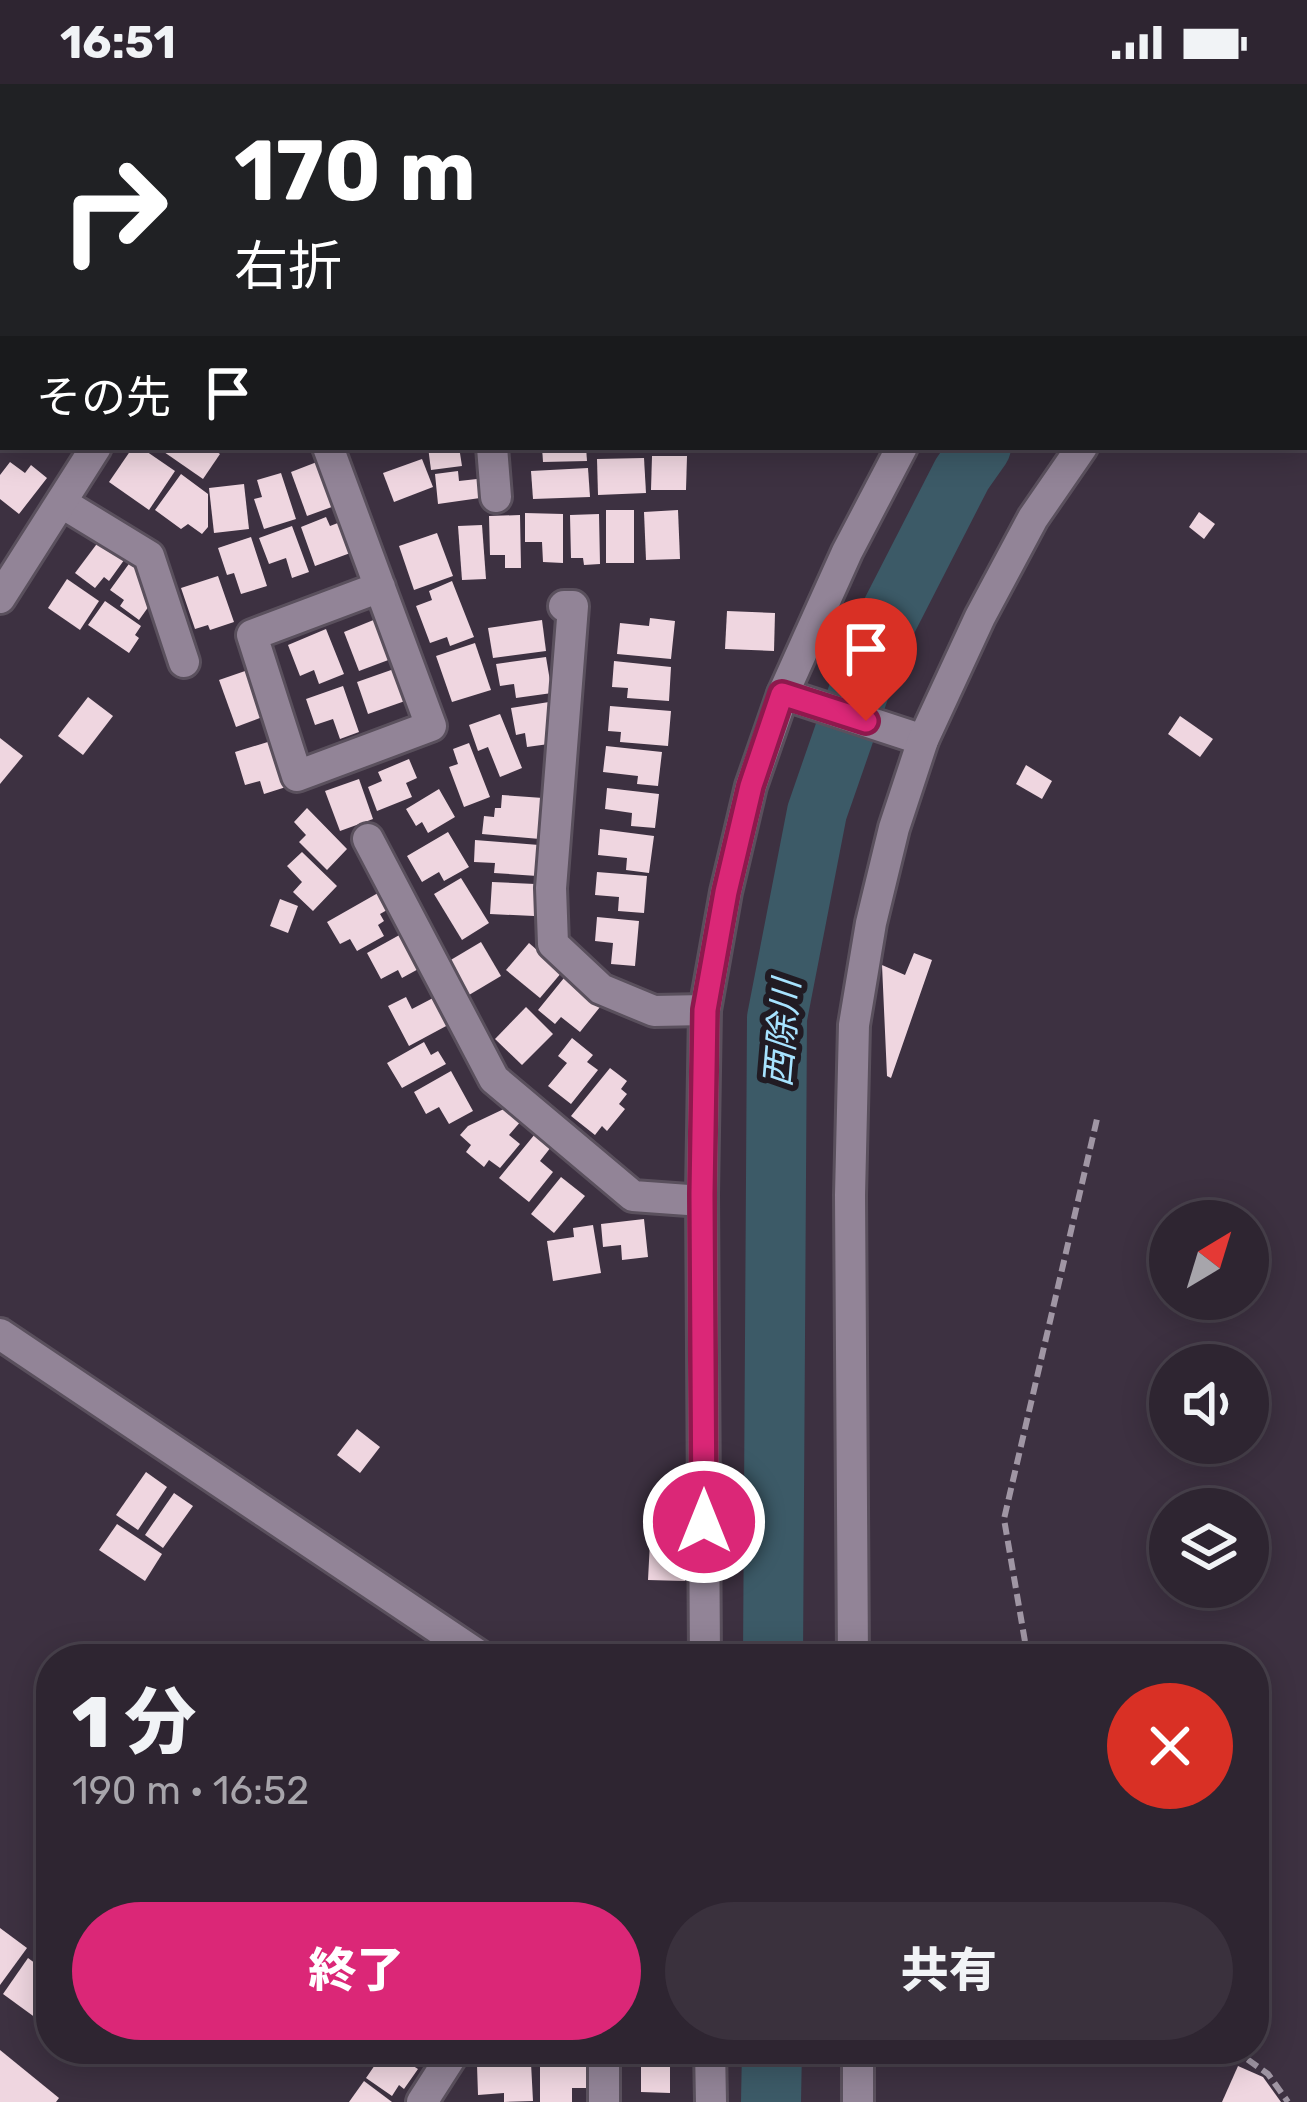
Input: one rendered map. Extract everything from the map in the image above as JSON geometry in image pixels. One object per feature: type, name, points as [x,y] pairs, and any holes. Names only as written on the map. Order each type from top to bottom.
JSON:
[{"type":"street","points":[[0,598],[94,450]]},
{"type":"street","points":[[329,450],[380,587],[431,727],[297,776],[252,635],[380,587]]},
{"type":"street","points":[[492,450],[496,497]]},
{"type":"street","points":[[705,1644],[705,1010],[751,786],[847,552],[900,450]]},
{"type":"street","points":[[854,1644],[850,1195],[854,1025],[872,923],[911,736],[1033,518],[1080,450]]},
{"type":"street","points":[[62,503],[149,556],[184,662]]},
{"type":"street","points":[[564,606],[573,606],[550,887],[553,944],[601,988],[654,1011],[705,1010]]},
{"type":"street","points":[[791,696],[911,736]]},
{"type":"street","points":[[368,838],[494,1079],[633,1196],[702,1201]]},
{"type":"street","points":[[0,1334],[462,1644]]},
{"type":"street","points":[[422,2102],[446,2064]]},
{"type":"street","points":[[604,2064],[604,2102]]},
{"type":"street","points":[[710,2064],[711,2102]]},
{"type":"street","points":[[857,2064],[858,2102]]},
{"type":"path","points":[[1025,1644],[1004,1519],[1097,1119]]},
{"type":"path","points":[[1254,2064],[1268,2074],[1288,2102]]},
{"type":"building","points":[[131,450],[144,450],[175,471],[149,510],[109,482]]},
{"type":"building","points":[[214,450],[220,454],[203,479],[164,452]]},
{"type":"building","points":[[428,450],[459,450],[462,466],[431,470]]},
{"type":"building","points":[[542,450],[586,450],[587,461],[543,462]]},
{"type":"building","points":[[652,456],[687,456],[686,490],[651,490]]},
{"type":"building","points":[[644,458],[646,493],[598,495],[597,459]]},
{"type":"building","points":[[422,459],[433,487],[394,502],[383,473]]},
{"type":"building","points":[[322,460],[340,504],[307,516],[291,472]]},
{"type":"building","points":[[10,462],[25,473],[31,465],[47,478],[19,514],[0,499],[0,475]]},
{"type":"building","points":[[588,468],[590,497],[533,499],[531,471]]},
{"type":"building","points":[[458,471],[459,481],[477,479],[480,498],[438,504],[435,474]]},
{"type":"building","points":[[281,473],[296,519],[264,529],[254,499],[262,497],[257,480]]},
{"type":"building","points":[[181,474],[208,494],[208,527],[202,534],[188,524],[181,529],[155,510]]},
{"type":"building","points":[[244,484],[249,529],[214,533],[209,488]]},
{"type":"building","points":[[606,510],[634,510],[634,563],[606,563]]},
{"type":"building","points":[[678,510],[680,559],[646,560],[644,512]]},
{"type":"building","points":[[1199,512],[1215,524],[1204,539],[1189,527]]},
{"type":"building","points":[[525,513],[563,514],[563,563],[543,562],[542,542],[525,542]]},
{"type":"building","points":[[599,514],[600,564],[584,565],[583,558],[571,558],[570,515]]},
{"type":"building","points":[[520,515],[521,568],[505,568],[505,555],[490,555],[489,516]]},
{"type":"building","points":[[326,517],[330,526],[343,521],[353,552],[315,566],[301,527]]},
{"type":"building","points":[[482,525],[486,579],[462,580],[458,526]]},
{"type":"building","points":[[292,526],[309,572],[292,578],[286,558],[269,564],[259,538]]},
{"type":"building","points":[[437,533],[453,576],[414,590],[399,546]]},
{"type":"building","points":[[102,537],[127,556],[109,581],[104,577],[95,588],[75,573]]},
{"type":"building","points":[[251,537],[267,586],[241,594],[234,573],[227,575],[218,548]]},
{"type":"building","points":[[131,561],[144,571],[139,578],[159,592],[139,620],[120,606],[124,600],[110,590]]},
{"type":"building","points":[[218,576],[234,622],[210,630],[208,625],[195,629],[181,588]]},
{"type":"building","points":[[67,579],[99,601],[80,630],[48,608]]},
{"type":"building","points":[[452,581],[474,637],[450,646],[447,637],[430,643],[416,606],[432,600],[429,591]]},
{"type":"building","points":[[105,601],[141,626],[129,653],[88,625]]},
{"type":"building","points":[[727,611],[775,613],[774,651],[725,649]]},
{"type":"building","points":[[650,618],[675,621],[671,659],[617,654],[620,623],[649,626]]},
{"type":"building","points":[[376,619],[391,659],[359,671],[344,632]]},
{"type":"building","points":[[542,620],[546,651],[493,658],[488,628]]},
{"type":"building","points":[[326,629],[344,674],[319,684],[314,670],[300,676],[288,645]]},
{"type":"building","points":[[475,643],[491,690],[452,702],[436,656]]},
{"type":"building","points":[[546,657],[552,693],[516,698],[514,684],[500,686],[496,664]]},
{"type":"building","points":[[614,661],[671,667],[669,701],[627,698],[628,688],[612,687]]},
{"type":"building","points":[[394,669],[405,701],[368,714],[357,682]]},
{"type":"building","points":[[248,670],[265,716],[236,727],[219,680]]},
{"type":"building","points":[[343,686],[359,732],[340,739],[333,719],[315,725],[306,699]]},
{"type":"building","points":[[88,697],[113,716],[83,755],[58,736]]},
{"type":"building","points":[[549,702],[556,743],[527,747],[525,733],[516,735],[511,708]]},
{"type":"building","points":[[610,706],[671,711],[668,746],[620,742],[621,732],[608,731]]},
{"type":"building","points":[[500,714],[522,768],[500,777],[488,747],[478,751],[469,725]]},
{"type":"building","points":[[1180,716],[1213,739],[1200,757],[1168,734]]},
{"type":"building","points":[[0,738],[23,756],[0,784]]},
{"type":"building","points":[[271,741],[286,787],[264,794],[260,781],[245,785],[235,752]]},
{"type":"building","points":[[469,743],[490,797],[464,807],[449,767],[458,764],[453,749]]},
{"type":"building","points":[[606,746],[662,752],[658,786],[637,784],[638,776],[603,772]]},
{"type":"building","points":[[409,759],[417,778],[406,783],[412,797],[377,811],[368,787],[382,781],[378,772]]},
{"type":"building","points":[[1026,765],[1052,781],[1042,799],[1016,784]]},
{"type":"building","points":[[359,779],[373,819],[340,831],[325,791]]},
{"type":"building","points":[[607,788],[659,794],[655,828],[631,826],[632,813],[605,809]]},
{"type":"building","points":[[439,789],[455,817],[428,833],[422,822],[416,826],[406,809]]},
{"type":"building","points":[[502,795],[543,798],[540,839],[482,834],[484,816],[494,817]]},
{"type":"building","points":[[307,808],[347,849],[327,870],[299,842],[306,835],[294,822]]},
{"type":"building","points":[[600,829],[654,836],[649,873],[626,870],[627,858],[598,855]]},
{"type":"building","points":[[448,832],[469,867],[444,881],[439,872],[422,882],[407,856]]},
{"type":"building","points":[[475,840],[539,845],[537,876],[494,873],[495,863],[474,862]]},
{"type":"building","points":[[302,852],[337,886],[313,911],[293,892],[302,882],[287,866]]},
{"type":"building","points":[[597,872],[647,876],[644,913],[618,911],[619,897],[595,895]]},
{"type":"building","points":[[461,878],[489,923],[462,940],[434,894]]},
{"type":"building","points":[[492,882],[535,884],[534,916],[490,914]]},
{"type":"building","points":[[378,893],[387,910],[380,914],[384,921],[378,925],[384,936],[357,951],[350,939],[340,944],[327,922]]},
{"type":"building","points":[[280,899],[298,906],[288,933],[270,926]]},
{"type":"building","points":[[597,917],[639,921],[635,966],[611,964],[613,943],[595,941]]},
{"type":"building","points":[[403,933],[422,967],[402,978],[398,970],[381,979],[367,953]]},
{"type":"building","points":[[481,942],[501,976],[469,995],[449,961]]},
{"type":"building","points":[[529,943],[562,972],[540,998],[506,970]]},
{"type":"building","points":[[914,953],[932,960],[891,1078],[887,1076],[882,965],[905,975]]},
{"type":"building","points":[[568,973],[604,1002],[580,1032],[561,1017],[555,1024],[538,1010]]},
{"type":"building","points":[[406,997],[412,1009],[433,998],[448,1025],[409,1046],[388,1006]]},
{"type":"building","points":[[526,1007],[553,1034],[522,1065],[495,1039]]},
{"type":"building","points":[[572,1038],[593,1055],[587,1062],[598,1070],[571,1104],[548,1086],[567,1063],[558,1056]]},
{"type":"building","points":[[424,1042],[431,1055],[438,1051],[446,1064],[402,1088],[387,1063]]},
{"type":"building","points":[[610,1068],[627,1081],[621,1089],[627,1094],[619,1104],[625,1109],[607,1131],[602,1126],[595,1135],[571,1116]]},
{"type":"building","points":[[451,1071],[473,1111],[449,1124],[439,1107],[426,1114],[414,1092]]},
{"type":"building","points":[[508,1107],[522,1120],[509,1135],[520,1144],[500,1168],[489,1160],[484,1167],[466,1152],[471,1145],[460,1135],[468,1126]]},
{"type":"building","points":[[535,1134],[551,1147],[540,1161],[553,1172],[529,1202],[499,1178]]},
{"type":"building","points":[[561,1177],[585,1196],[554,1233],[531,1214]]},
{"type":"building","points":[[644,1219],[648,1257],[622,1260],[621,1245],[603,1247],[601,1224]]},
{"type":"building","points":[[593,1225],[601,1273],[553,1281],[547,1241],[574,1237],[573,1228]]},
{"type":"building","points":[[357,1429],[380,1447],[360,1473],[337,1455]]},
{"type":"building","points":[[146,1472],[167,1487],[138,1530],[116,1515]]},
{"type":"building","points":[[174,1493],[193,1506],[163,1548],[145,1535]]},
{"type":"building","points":[[652,1503],[677,1505],[676,1515],[687,1516],[685,1581],[648,1580]]},
{"type":"building","points":[[117,1524],[162,1554],[145,1581],[99,1550]]},
{"type":"building","points":[[0,1928],[27,1948],[0,1985]]},
{"type":"building","points":[[28,1958],[36,1964],[36,2018],[3,1994]]},
{"type":"building","points":[[0,2050],[59,2098],[56,2102],[0,2102]]},
{"type":"building","points":[[376,2064],[410,2064],[418,2069],[404,2089],[399,2085],[392,2096],[366,2078]]},
{"type":"building","points":[[531,2064],[533,2101],[504,2102],[504,2093],[478,2095],[477,2065]]},
{"type":"building","points":[[540,2064],[587,2064],[587,2088],[572,2088],[572,2102],[540,2102]]},
{"type":"building","points":[[641,2064],[670,2064],[670,2093],[641,2092]]},
{"type":"building","points":[[1238,2066],[1263,2077],[1281,2102],[1222,2102]]},
{"type":"building","points":[[364,2081],[392,2102],[349,2102]]},
{"type":"waterway","name":"西除川","points":[[773,1644],[777,1018],[817,812],[876,642],[979,450]]},
{"type":"waterway","name":"西除川","points":[[771,2102],[772,2064]]},
{"type":"route","points":[[704,1522],[705,1010],[726,892],[751,786],[782,694],[866,721]]}]
